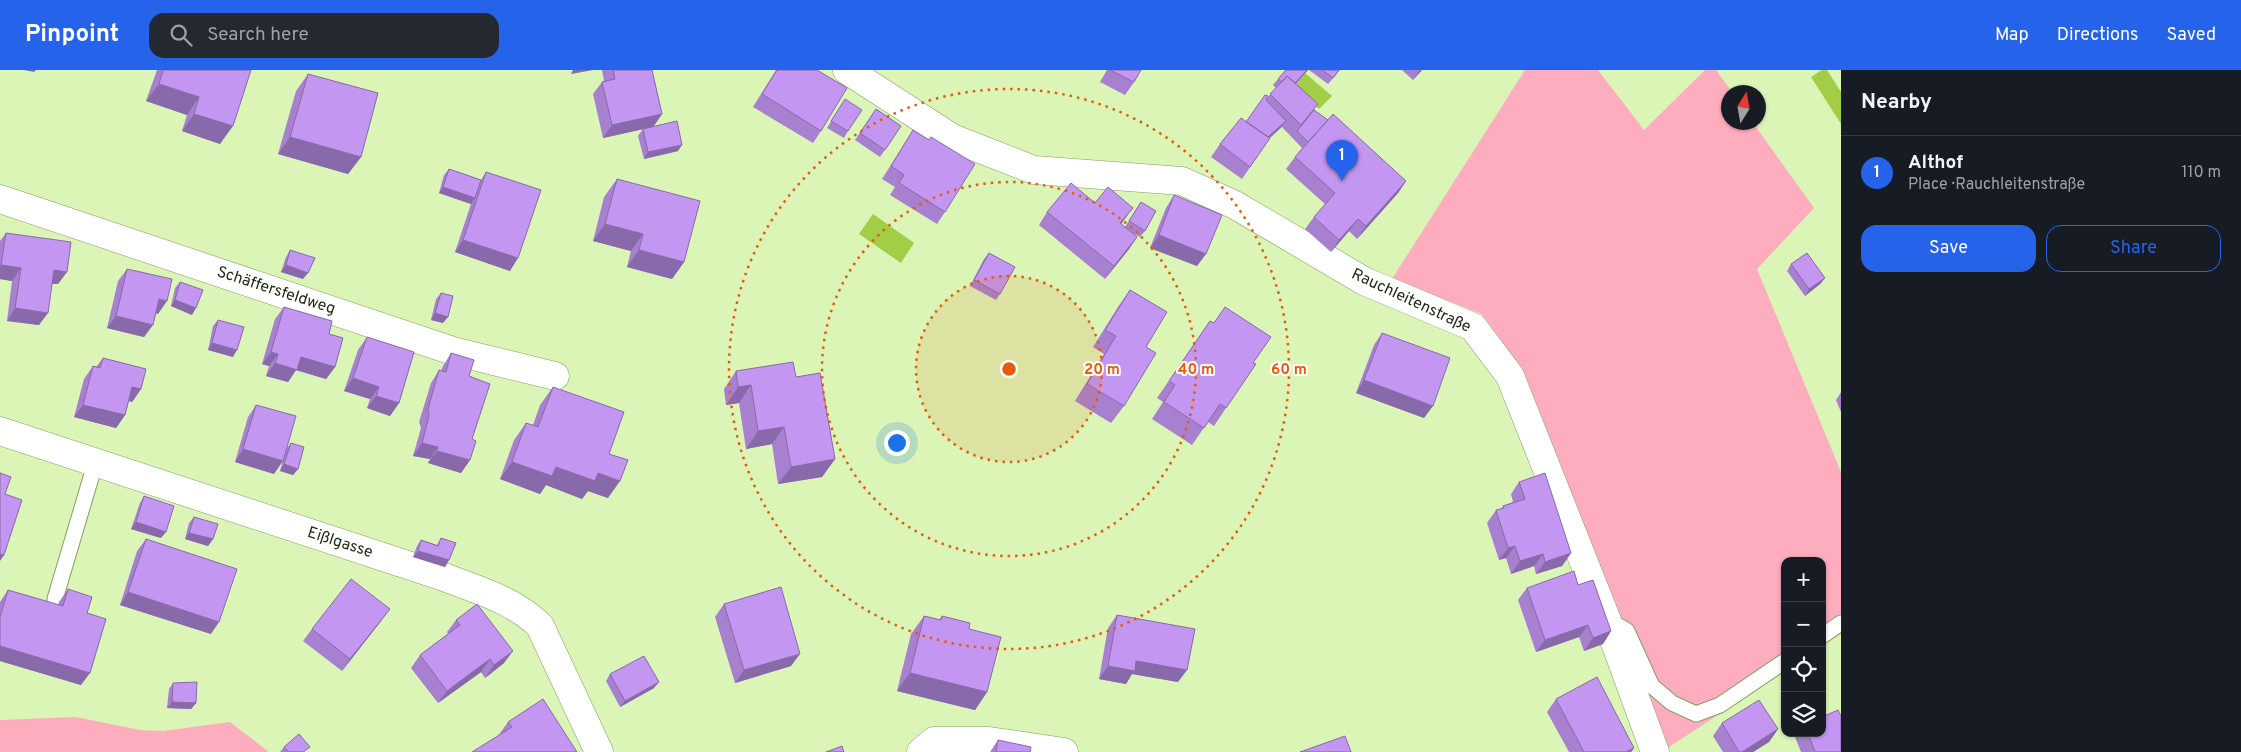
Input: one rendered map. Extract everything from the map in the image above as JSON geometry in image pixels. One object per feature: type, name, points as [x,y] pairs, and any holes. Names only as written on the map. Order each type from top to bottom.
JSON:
[{"type":"street","name":"Rauchleitenstraße","points":[[847,70],[952,138],[1034,170],[1182,181],[1235,206],[1364,281],[1473,326],[1510,376],[1606,618],[1655,752]]},
{"type":"street","name":"Schäffersfeldweg","points":[[0,199],[453,350],[555,376]]},
{"type":"street","name":"Eißlgasse","points":[[0,431],[95,464],[444,577],[514,605],[529,614],[540,626],[599,752]]},
{"type":"street","points":[[921,752],[934,740],[988,741],[1064,752]]},
{"type":"lane","points":[[54,599],[95,464]]},
{"type":"lane","points":[[1606,618],[1627,631],[1652,686],[1672,704],[1696,714],[1720,705],[1781,664]]},
{"type":"lane","points":[[1826,633],[1841,623]]},
{"type":"shaded area","points":[[1525,70],[1598,70],[1644,130],[1705,70],[1716,70],[1727,85],[1721,85],[1721,130],[1758,130],[1814,208],[1757,269],[1841,472],[1841,634],[1826,643],[1826,557],[1781,557],[1781,674],[1663,751],[1564,475],[1521,368],[1482,314],[1392,279]]},
{"type":"shaded area","points":[[1822,70],[1827,70],[1841,92],[1841,124],[1811,77]]},
{"type":"shaded area","points":[[1305,73],[1332,96],[1319,109],[1295,86]]},
{"type":"shaded area","points":[[873,214],[914,243],[901,263],[859,234]]},
{"type":"shaded area","points":[[76,717],[140,730],[163,731],[230,722],[269,752],[0,752],[0,720]]},
{"type":"building","points":[[163,70],[251,70],[233,126],[194,114],[199,97],[159,84]]},
{"type":"building","points":[[613,70],[652,70],[662,114],[612,125],[602,82],[615,79]]},
{"type":"building","points":[[777,70],[817,70],[847,88],[821,131],[762,94]]},
{"type":"building","points":[[1110,70],[1141,70],[1134,82]]},
{"type":"building","points":[[1286,70],[1307,70],[1295,83],[1287,76],[1282,82],[1278,79]]},
{"type":"building","points":[[1322,70],[1339,70],[1333,78]]},
{"type":"building","points":[[308,74],[378,93],[361,157],[290,137]]},
{"type":"building","points":[[1287,76],[1318,104],[1301,125],[1270,94]]},
{"type":"building","points":[[1265,95],[1268,96],[1266,100],[1286,121],[1268,137],[1246,122]]},
{"type":"building","points":[[845,99],[862,110],[848,131],[831,121]]},
{"type":"building","points":[[876,109],[901,126],[885,150],[860,133]]},
{"type":"building","points":[[1314,110],[1328,120],[1308,142],[1297,131]]},
{"type":"building","points":[[1333,114],[1406,181],[1366,226],[1358,219],[1339,240],[1314,217],[1335,193],[1295,157]]},
{"type":"building","points":[[1241,118],[1270,138],[1250,167],[1220,144]]},
{"type":"building","points":[[677,121],[682,145],[648,152],[643,129]]},
{"type":"building","points":[[913,130],[929,140],[931,137],[975,164],[945,212],[899,183],[904,175],[891,166]]},
{"type":"building","points":[[449,169],[481,180],[475,198],[443,187]]},
{"type":"building","points":[[486,172],[541,190],[518,258],[463,240]]},
{"type":"building","points":[[617,179],[700,201],[684,262],[639,250],[643,234],[605,224]]},
{"type":"building","points":[[1071,183],[1095,203],[1108,187],[1133,208],[1120,223],[1137,237],[1114,266],[1047,212]]},
{"type":"building","points":[[1174,195],[1222,215],[1206,254],[1159,235]]},
{"type":"building","points":[[1141,202],[1156,211],[1145,231],[1129,221]]},
{"type":"building","points":[[6,233],[71,242],[67,272],[54,270],[48,313],[15,308],[21,268],[1,265]]},
{"type":"building","points":[[290,250],[315,258],[308,273],[286,265]]},
{"type":"building","points":[[989,253],[1015,267],[1000,294],[974,280]]},
{"type":"building","points":[[1807,253],[1825,278],[1809,289],[1791,264]]},
{"type":"building","points":[[127,269],[172,279],[167,301],[159,299],[153,325],[116,316]]},
{"type":"building","points":[[180,282],[203,290],[196,308],[175,300]]},
{"type":"building","points":[[1130,290],[1167,312],[1146,347],[1156,353],[1124,406],[1087,384],[1116,336],[1105,330]]},
{"type":"building","points":[[441,293],[453,296],[448,317],[435,313]]},
{"type":"building","points":[[284,307],[332,321],[329,334],[343,338],[335,367],[301,357],[297,370],[275,363],[278,354],[271,352]]},
{"type":"building","points":[[1225,307],[1271,337],[1253,363],[1256,364],[1226,408],[1220,404],[1204,428],[1164,402],[1175,385],[1169,381],[1210,321],[1214,323]]},
{"type":"building","points":[[218,320],[244,327],[237,350],[212,343]]},
{"type":"building","points":[[1382,333],[1450,358],[1433,406],[1364,380]]},
{"type":"building","points":[[367,337],[414,352],[399,403],[376,396],[379,387],[353,378]]},
{"type":"building","points":[[451,353],[474,360],[469,376],[490,384],[472,439],[476,441],[470,460],[437,451],[438,447],[422,443],[429,416],[428,409],[439,370],[446,372]]},
{"type":"building","points":[[103,358],[146,369],[141,389],[132,387],[125,415],[83,405],[93,366],[100,368]]},
{"type":"building","points":[[793,362],[796,377],[820,373],[835,459],[791,467],[784,427],[758,431],[751,385],[738,387],[736,371]]},
{"type":"building","points":[[553,387],[624,412],[609,454],[628,460],[620,481],[598,473],[595,481],[556,467],[552,476],[512,462],[526,423],[538,427]]},
{"type":"building","points":[[256,405],[296,416],[283,461],[243,449]]},
{"type":"building","points":[[291,443],[304,447],[298,469],[284,464]]},
{"type":"building","points":[[0,473],[11,477],[5,494],[22,500],[4,555],[0,554]]},
{"type":"building","points":[[1545,473],[1571,553],[1545,562],[1543,554],[1520,561],[1515,546],[1508,548],[1496,510],[1525,499],[1519,482]]},
{"type":"building","points":[[144,496],[174,506],[166,532],[136,522]]},
{"type":"building","points":[[194,517],[218,524],[213,539],[189,533]]},
{"type":"building","points":[[441,538],[456,543],[449,560],[418,551],[421,540],[438,546]]},
{"type":"building","points":[[146,539],[237,569],[219,622],[128,592]]},
{"type":"building","points":[[1574,571],[1578,585],[1593,580],[1611,631],[1593,638],[1588,625],[1545,640],[1527,588]]},
{"type":"building","points":[[351,579],[390,609],[350,659],[312,629]]},
{"type":"building","points":[[781,587],[800,654],[744,670],[724,604]]},
{"type":"building","points":[[68,589],[92,597],[87,613],[106,619],[90,673],[0,646],[0,617],[8,590],[63,606]]},
{"type":"building","points":[[477,604],[513,651],[494,665],[490,659],[447,691],[420,655],[460,625],[456,620]]},
{"type":"building","points":[[1117,615],[1195,629],[1187,670],[1136,661],[1135,671],[1108,666]]},
{"type":"building","points":[[924,616],[941,620],[942,616],[970,623],[969,629],[1001,637],[987,692],[910,673]]},
{"type":"building","points":[[644,656],[659,682],[625,701],[610,674]]},
{"type":"building","points":[[1597,677],[1634,748],[1626,752],[1584,752],[1556,699]]},
{"type":"building","points":[[197,682],[196,703],[172,702],[173,683]]},
{"type":"building","points":[[543,699],[577,752],[472,752],[512,727],[508,722]]},
{"type":"building","points":[[1759,700],[1778,729],[1742,752],[1739,752],[1722,723]]},
{"type":"building","points":[[1838,710],[1841,716],[1841,752],[1815,752],[1809,737],[1826,737],[1826,715]]},
{"type":"building","points":[[299,734],[310,747],[303,752],[289,752],[284,747]]},
{"type":"building","points":[[1345,736],[1351,752],[1300,752]]},
{"type":"building","points":[[998,740],[1031,747],[1030,752],[996,752]]},
{"type":"building","points":[[842,746],[844,752],[826,752]]},
{"type":"place","name":"Althof","points":[[1342,181]]}]
